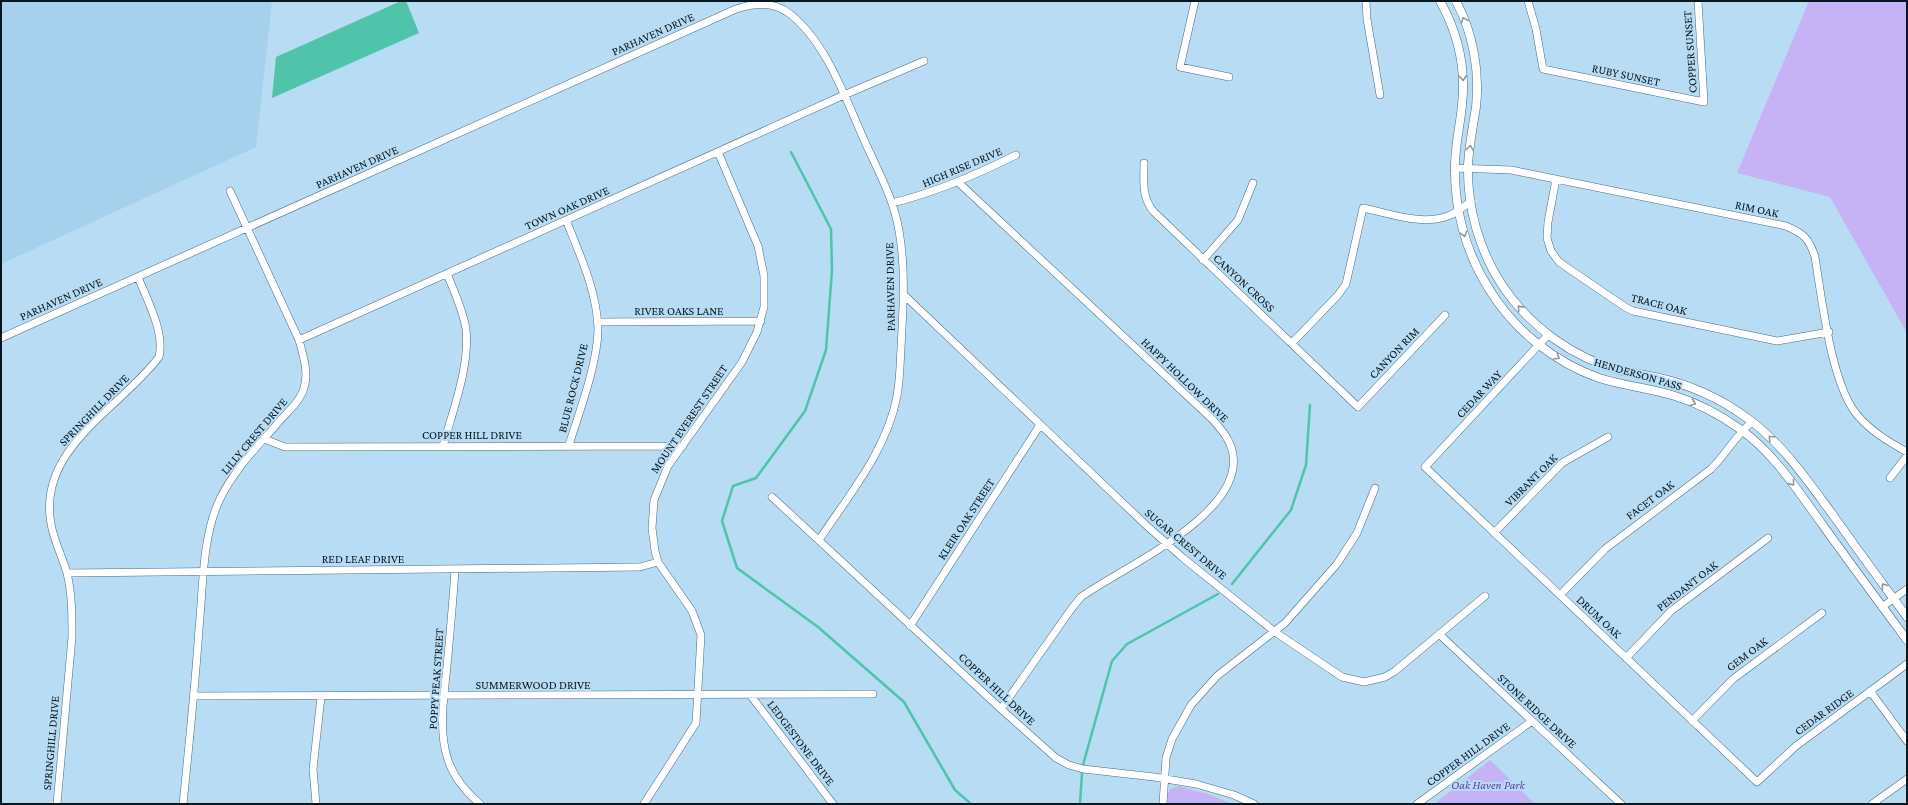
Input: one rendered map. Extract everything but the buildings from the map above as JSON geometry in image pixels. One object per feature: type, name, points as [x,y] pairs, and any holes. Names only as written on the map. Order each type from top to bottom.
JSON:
[{"type":"street","points":[[1195,1],[1180,67],[1229,77]]},
{"type":"street","points":[[1366,1],[1367,18],[1380,95]]},
{"type":"street","name":"HENDERSON PASS","points":[[1440,1],[1455,32],[1463,78],[1462,104],[1454,168],[1458,210],[1463,233],[1490,291],[1519,327],[1539,346],[1571,366],[1619,384],[1674,396],[1695,404],[1742,430],[1759,445],[1798,489],[1907,640]]},
{"type":"street","name":"HENDERSON PASS","points":[[1456,1],[1468,28],[1472,45],[1476,78],[1476,105],[1468,168],[1471,201],[1476,229],[1491,265],[1501,284],[1528,317],[1548,335],[1578,354],[1602,364],[1678,383],[1701,391],[1722,402],[1769,435],[1808,481],[1907,617]]},
{"type":"street","name":"RUBY SUNSET","points":[[1528,1],[1536,29],[1543,69],[1704,102]]},
{"type":"street","name":"COPPER SUNSET","points":[[1698,1],[1704,102]]},
{"type":"street","name":"PARHAVEN DRIVE","points":[[1,338],[728,12],[759,4],[778,7],[790,13],[805,28],[830,66],[892,203],[899,231],[903,294],[898,394],[890,422],[875,456],[819,540]]},
{"type":"street","name":"TOWN OAK DRIVE","points":[[299,340],[844,95],[924,62]]},
{"type":"street","name":"MOUNT EVEREST STREET","points":[[644,804],[697,720],[700,635],[698,625],[681,594],[658,562],[652,528],[654,500],[668,466],[742,362],[760,322],[764,307],[764,276],[758,246],[718,152]]},
{"type":"street","name":"HIGH RISE DRIVE","points":[[892,203],[925,195],[958,183],[1016,155]]},
{"type":"street","name":"CANYON CROSS","points":[[1144,162],[1144,194],[1149,207],[1358,407]]},
{"type":"street","name":"RIM OAK","points":[[1454,168],[1511,170],[1786,226],[1801,233],[1811,244],[1815,257],[1840,383],[1850,405],[1857,415],[1874,432],[1907,452]]},
{"type":"street","name":"TRACE OAK","points":[[1556,179],[1548,222],[1547,238],[1551,251],[1559,262],[1625,307],[1633,311],[1771,340],[1788,340],[1829,332]]},
{"type":"street","name":"HAPPY HOLLOW DRIVE","points":[[958,183],[1212,419],[1229,442],[1234,464],[1230,478],[1211,510],[1167,545],[1081,598],[1072,608],[1001,710]]},
{"type":"street","points":[[1203,260],[1238,220],[1253,183]]},
{"type":"street","name":"LILLY CREST DRIVE","points":[[183,804],[194,696],[204,570],[210,525],[218,502],[236,472],[298,400],[304,388],[306,374],[299,340],[230,192]]},
{"type":"street","points":[[1292,343],[1338,295],[1346,284],[1362,208],[1424,220],[1440,218],[1458,210],[1471,201]]},
{"type":"street","name":"BLUE ROCK DRIVE","points":[[566,220],[587,273],[596,307],[598,329],[594,358],[570,445]]},
{"type":"street","points":[[443,446],[464,365],[467,340],[463,315],[447,274]]},
{"type":"street","name":"SPRINGHILL DRIVE","points":[[57,804],[72,637],[72,606],[67,573],[53,533],[50,514],[50,493],[56,473],[65,455],[159,357],[161,348],[160,336],[138,277]]},
{"type":"street","name":"SUGAR CREST DRIVE","points":[[903,294],[1167,545],[1275,632],[1333,672],[1353,681],[1364,682],[1385,676],[1395,671],[1485,596]]},
{"type":"street","name":"CANYON RIM","points":[[1358,407],[1445,315]]},
{"type":"street","name":"RIVER OAKS LANE","points":[[597,322],[760,322]]},
{"type":"street","name":"CEDAR WAY","points":[[1425,467],[1548,335]]},
{"type":"street","name":"FACET OAK","points":[[1560,596],[1605,549],[1711,469],[1742,430],[1752,422]]},
{"type":"street","name":"KLEIR OAK STREET","points":[[910,626],[1040,425]]},
{"type":"street","name":"VIBRANT OAK","points":[[1494,533],[1562,463],[1608,437]]},
{"type":"street","name":"COPPER HILL DRIVE","points":[[264,438],[285,447],[570,445],[683,446]]},
{"type":"street","points":[[1890,478],[1907,456]]},
{"type":"street","name":"DRUM OAK","points":[[1425,467],[1757,782]]},
{"type":"street","points":[[1163,804],[1166,758],[1172,739],[1191,705],[1217,676],[1275,632],[1293,615],[1348,549],[1357,533],[1375,488]]},
{"type":"street","name":"COPPER HILL DRIVE","points":[[772,498],[1050,754],[1069,765],[1084,769],[1165,778],[1196,784],[1254,804]]},
{"type":"street","name":"PENDANT OAK","points":[[1626,658],[1671,611],[1768,538]]},
{"type":"street","name":"RED LEAF DRIVE","points":[[67,573],[204,570],[640,567],[658,562]]},
{"type":"street","name":"POPPY PEAK STREET","points":[[456,569],[444,697],[443,727],[448,759],[460,782],[480,804]]},
{"type":"street","points":[[1882,607],[1907,589]]},
{"type":"street","name":"GEM OAK","points":[[1692,721],[1733,679],[1822,613]]},
{"type":"street","name":"STONE RIDGE DRIVE","points":[[1439,634],[1621,804]]},
{"type":"street","name":"CEDAR RIDGE","points":[[1757,782],[1796,746],[1907,664]]},
{"type":"street","points":[[1870,691],[1907,741]]},
{"type":"street","name":"SUMMERWOOD DRIVE","points":[[194,696],[444,697],[872,694]]},
{"type":"street","points":[[316,804],[314,768],[321,696]]},
{"type":"street","name":"LEDGESTONE DRIVE","points":[[751,696],[833,804]]},
{"type":"street","name":"COPPER HILL DRIVE","points":[[1417,804],[1532,721]]},
{"type":"street","points":[[1872,804],[1907,779]]},
{"type":"shaded area","points":[[1,1],[272,1],[256,147],[1,264]]},
{"type":"shaded area","points":[[401,1],[406,1],[419,33],[272,98],[276,57]]},
{"type":"green space","points":[[1809,1],[1907,1],[1907,333],[1830,197],[1737,173]]},
{"type":"green space","name":"Oak Haven Park","points":[[1490,760],[1535,804],[1434,804]]},
{"type":"green space","points":[[1179,786],[1211,795],[1232,804],[1168,804],[1167,797],[1170,789]]},
{"type":"waterway","points":[[791,152],[831,229],[832,270],[826,350],[805,411],[756,478],[733,486],[722,521],[737,568],[818,627],[904,702],[955,790],[971,804]]},
{"type":"waterway","points":[[1232,584],[1291,510],[1306,465],[1310,405]]},
{"type":"waterway","points":[[1083,765],[1112,661],[1127,644],[1218,594]]},
{"type":"waterway","points":[[1080,804],[1082,773]]}]
